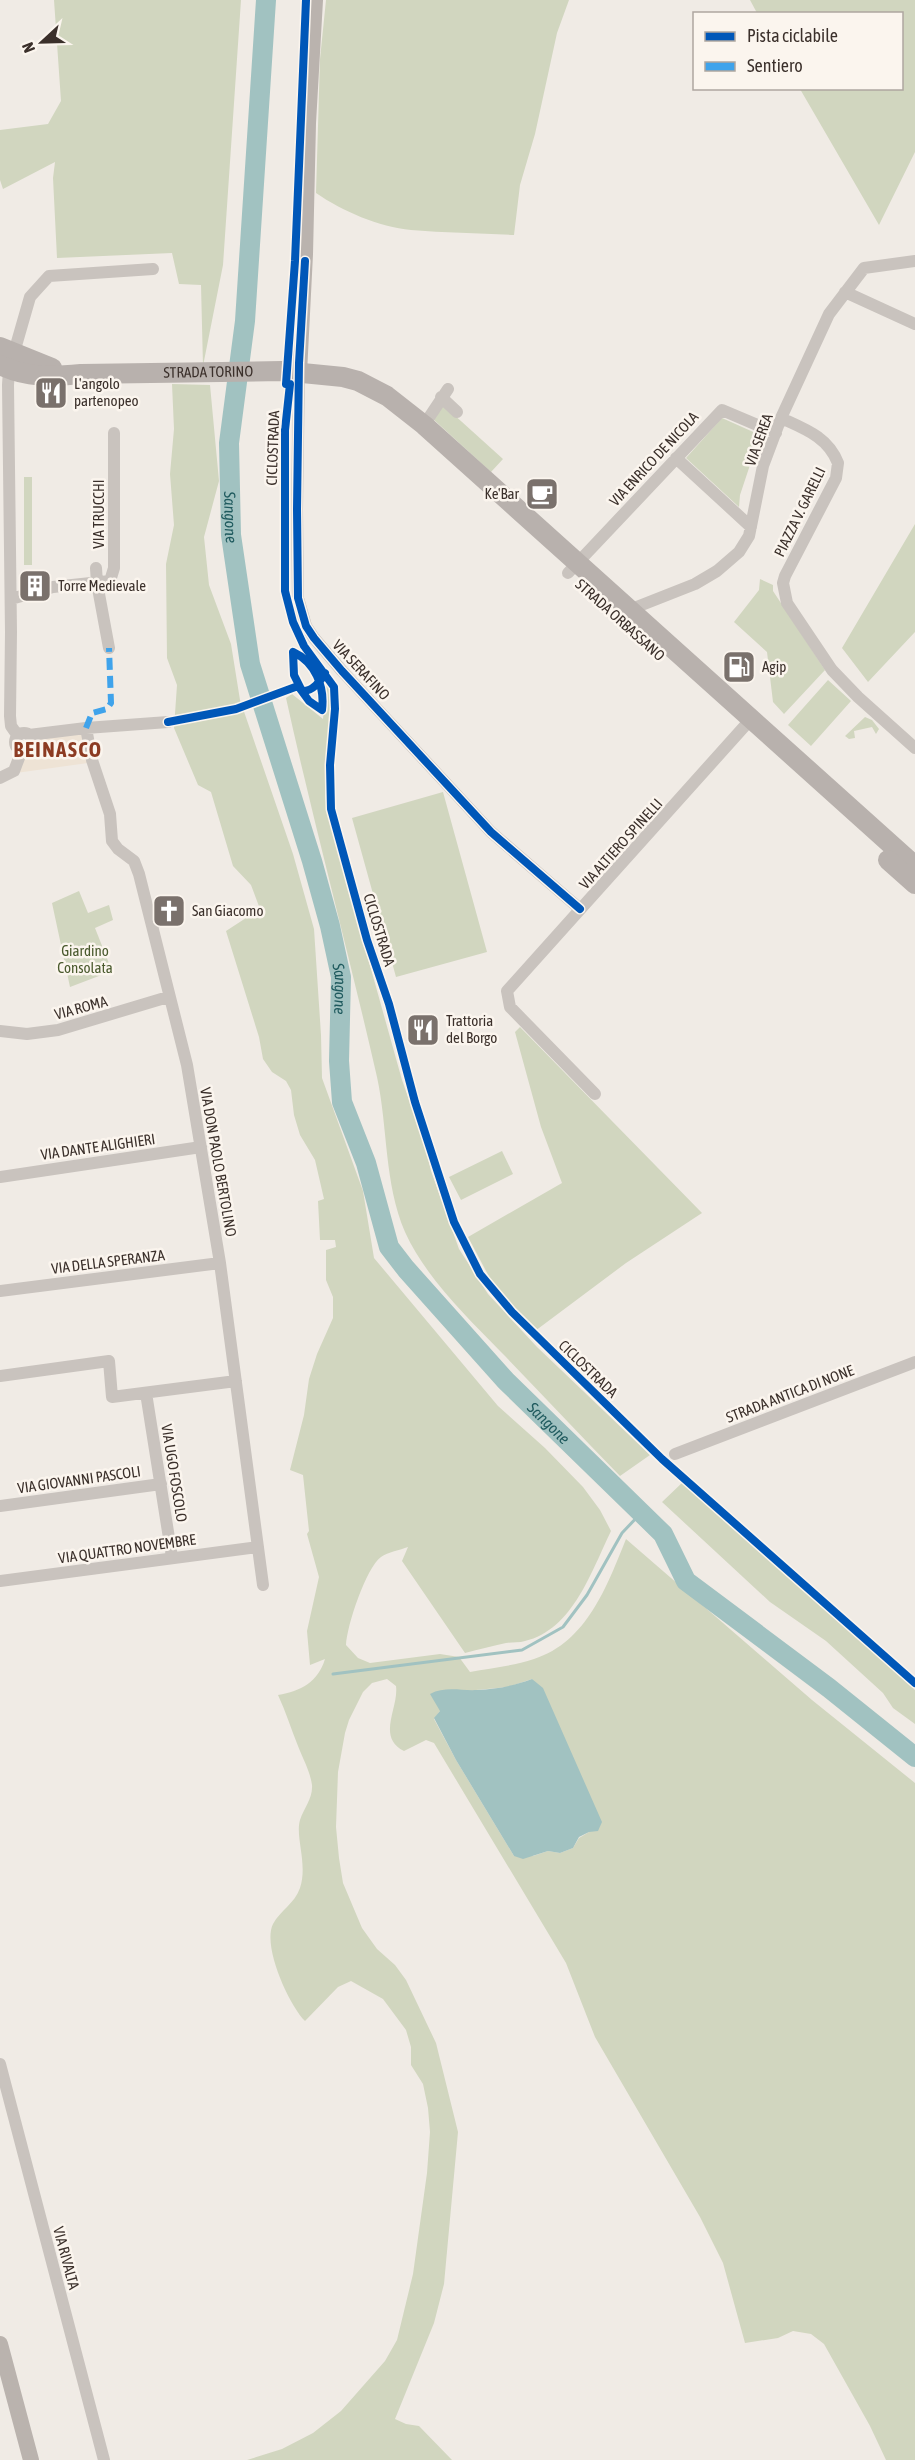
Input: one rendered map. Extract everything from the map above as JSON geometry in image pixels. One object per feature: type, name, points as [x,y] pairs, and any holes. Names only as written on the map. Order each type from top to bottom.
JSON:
[{"type":"main road","name":"STRADA TORINO","points":[[6,359],[32,376],[50,377],[81,374],[298,373]]},
{"type":"main road","name":"STRADA ORBASSANO","points":[[298,373],[343,377],[373,387],[387,396],[424,425],[572,568]]},
{"type":"main road","name":"STRADA ORBASSANO","points":[[298,373],[369,400],[391,413],[624,614],[746,724],[915,884]]},
{"type":"main road","name":"STRADA ORBASSANO","points":[[746,724],[915,866]]},
{"type":"street","points":[[298,373],[315,0]]},
{"type":"street","name":"VIA SEREA","points":[[624,614],[695,584],[717,571],[739,552],[749,536],[764,466],[781,418],[829,314],[864,268],[915,261]]},
{"type":"street","points":[[0,778],[14,771],[22,750],[27,750],[32,746],[33,739],[11,726],[10,716],[6,633],[11,599],[4,402],[6,359],[30,297],[49,276],[153,269]]},
{"type":"street","points":[[845,292],[915,324]]},
{"type":"street","name":"VIA SERAFINO","points":[[298,373],[298,598],[306,626],[342,670],[491,832],[580,909]]},
{"type":"street","points":[[424,425],[444,393],[457,412]]},
{"type":"street","name":"VIA ENRICO DE NICOLA","points":[[572,568],[722,410],[776,433]]},
{"type":"street","name":"PIAZZA V. GARELLI","points":[[781,418],[818,436],[827,444],[838,463],[838,472],[785,576],[784,595],[787,603],[832,670],[858,697],[915,748]]},
{"type":"street","name":"VIA TRUCCHI","points":[[96,583],[110,581],[114,568],[114,433]]},
{"type":"street","points":[[676,458],[751,527]]},
{"type":"street","name":"VIA TRUCCHI","points":[[96,568],[96,583],[109,648]]},
{"type":"street","points":[[11,599],[53,587],[96,583]]},
{"type":"street","points":[[24,735],[168,722]]},
{"type":"street","name":"VIA ALTIERO SPINELLI","points":[[595,1094],[510,1007],[507,991],[746,724]]},
{"type":"street","name":"VIA DON PAOLO BERTOLINO","points":[[86,728],[92,760],[110,814],[112,841],[118,849],[134,861],[139,874],[168,997],[187,1065],[220,1263],[263,1585]]},
{"type":"street","name":"VIA ROMA","points":[[0,1031],[27,1034],[58,1030],[168,997]]},
{"type":"street","name":"VIA DANTE ALIGHIERI","points":[[0,1177],[201,1148]]},
{"type":"street","name":"VIA DELLA SPERANZA","points":[[0,1291],[220,1263]]},
{"type":"street","points":[[0,1376],[109,1361],[112,1397],[236,1381]]},
{"type":"street","name":"STRADA ANTICA DI NONE","points":[[675,1454],[915,1362]]},
{"type":"street","name":"VIA UGO FOSCOLO","points":[[146,1393],[172,1557]]},
{"type":"street","name":"VIA GIOVANNI PASCOLI","points":[[0,1506],[161,1484]]},
{"type":"street","name":"VIA QUATTRO NOVEMBRE","points":[[0,1581],[258,1547]]},
{"type":"street","name":"VIA RIVALTA","points":[[0,2064],[104,2460]]},
{"type":"street","points":[[0,2344],[31,2460]]},
{"type":"green space","points":[[54,0],[241,0],[223,265],[203,366],[201,285],[179,284],[172,253],[57,258],[53,178],[55,162],[3,189],[0,180],[0,130],[48,124],[61,101]]},
{"type":"green space","points":[[326,0],[569,0],[557,33],[535,134],[520,185],[514,235],[399,228],[361,217],[316,193],[320,59]]},
{"type":"green space","points":[[750,0],[915,0],[915,152],[879,225],[801,90],[903,90],[903,12],[756,12]]},
{"type":"green space","points":[[172,384],[210,385],[219,481],[204,537],[209,585],[231,644],[240,700],[293,854],[314,929],[322,1078],[363,1191],[374,1258],[498,1406],[545,1448],[583,1487],[600,1510],[611,1531],[579,1597],[556,1625],[542,1635],[523,1642],[506,1643],[465,1653],[402,1561],[408,1547],[384,1555],[375,1563],[358,1598],[346,1645],[358,1658],[370,1663],[440,1654],[459,1657],[470,1672],[534,1659],[568,1640],[581,1626],[603,1593],[626,1539],[812,1700],[915,1783],[915,2460],[886,2460],[870,2426],[824,2344],[811,2334],[793,2331],[778,2338],[745,2343],[723,2263],[700,2217],[595,2037],[566,1963],[434,1743],[426,1740],[404,1751],[391,1738],[396,1686],[387,1679],[372,1683],[363,1692],[349,1720],[338,1772],[336,1827],[343,1883],[362,1928],[377,1949],[395,1965],[406,1980],[436,2043],[458,2132],[444,2284],[434,2323],[395,2419],[419,2426],[452,2460],[247,2460],[282,2449],[313,2433],[341,2411],[385,2361],[397,2340],[413,2274],[427,2173],[430,2132],[423,2084],[411,2065],[411,2047],[406,2030],[383,1999],[351,1981],[338,1987],[305,2021],[285,1989],[271,1946],[273,1924],[295,1898],[300,1888],[303,1870],[299,1827],[312,1790],[308,1770],[278,1695],[308,1684],[318,1674],[325,1659],[310,1665],[307,1631],[319,1577],[307,1534],[309,1531],[303,1475],[290,1470],[304,1415],[309,1379],[333,1318],[333,1297],[326,1280],[326,1250],[336,1247],[335,1240],[320,1240],[318,1201],[324,1199],[315,1160],[300,1135],[294,1115],[291,1090],[286,1081],[272,1072],[263,1059],[259,1037],[226,931],[260,909],[251,885],[233,866],[211,792],[198,785],[174,728],[177,685],[167,658],[166,564],[174,525],[170,474],[174,429]],"holes":[[[532,1679],[589,1832],[579,1838],[573,1848],[560,1853],[548,1851],[533,1856],[514,1856],[434,1719],[440,1711],[476,1690],[508,1687]]]},
{"type":"green space","points":[[441,403],[503,459],[491,472],[433,419]]},
{"type":"green space","points":[[722,418],[760,435],[740,495],[739,507],[686,458]]},
{"type":"green space","points":[[24,477],[32,477],[32,565],[24,565]]},
{"type":"green space","points":[[915,524],[915,632],[868,682],[842,648]]},
{"type":"green space","points":[[760,579],[773,585],[773,591],[825,670],[784,714],[773,702],[767,652],[734,622],[759,590]]},
{"type":"green space","points":[[828,680],[851,701],[811,746],[788,725]]},
{"type":"green space","points":[[330,683],[332,692],[325,796],[329,819],[402,1080],[459,1249],[488,1294],[537,1347],[650,1455],[620,1476],[474,1325],[435,1281],[414,1249],[398,1213],[390,1175],[377,1077],[286,698],[292,694],[323,719],[326,684]]},
{"type":"green space","points":[[865,717],[872,720],[879,729],[876,734],[872,727],[854,731],[855,738],[849,739],[845,736]]},
{"type":"green space","points":[[443,792],[487,952],[396,977],[352,818]]},
{"type":"green space","name":"Giardino Consolata","points":[[79,891],[88,913],[109,905],[113,920],[95,928],[112,971],[70,987],[52,903]]},
{"type":"green space","points":[[520,1027],[702,1213],[626,1263],[535,1331],[494,1286],[468,1237],[562,1183],[541,1127],[515,1032]]},
{"type":"green space","points":[[502,1151],[513,1174],[461,1200],[449,1177]]},
{"type":"green space","points":[[684,1481],[915,1690],[915,1724],[893,1708],[883,1693],[826,1641],[770,1602],[662,1502]]},
{"type":"shaded area","points":[[81,733],[88,763],[16,773],[26,756],[32,754],[37,748],[37,737]]},
{"type":"water","points":[[532,1679],[543,1688],[602,1822],[598,1831],[579,1837],[573,1848],[560,1853],[548,1851],[523,1859],[514,1856],[456,1760],[434,1718],[440,1711],[430,1694],[447,1689],[498,1688]]},
{"type":"waterway","name":"Sangone","points":[[266,0],[245,321],[229,443],[231,535],[250,664],[312,861],[341,977],[339,1061],[342,1102],[366,1163],[389,1247],[506,1381],[663,1534],[686,1581],[829,1688],[915,1757]]},
{"type":"waterway","points":[[333,1674],[522,1650],[563,1627],[587,1595],[622,1533],[641,1513]]},
{"type":"marked path","points":[[86,728],[92,713],[107,709],[111,703],[109,648]]},
{"type":"cycle path","name":"CICLOSTRADA","points":[[306,0],[295,261],[286,384],[290,384],[285,430],[285,591],[293,622],[304,646],[334,687],[335,709],[330,765],[331,809],[367,940],[389,1004],[415,1102],[454,1222],[480,1274],[512,1312],[662,1459],[915,1683]]},
{"type":"cycle path","points":[[305,261],[299,363],[297,509],[298,598],[306,626],[342,671],[491,832],[580,909]]},
{"type":"cycle path","points":[[168,722],[236,709],[298,686],[309,701],[322,710],[322,692],[320,684],[317,676],[313,668],[301,656],[293,652],[294,675],[302,691],[313,688],[319,682],[321,679],[325,673]]},
{"type":"place","name":"L'angolo partenopeo","points":[[51,393]]},
{"type":"place","name":"Ke'Bar","points":[[542,494]]},
{"type":"place","name":"Torre Medievale","points":[[35,586]]},
{"type":"place","name":"Agip","points":[[739,667]]},
{"type":"place","name":"San Giacomo","points":[[169,911]]},
{"type":"place","name":"Trattoria del Borgo","points":[[423,1030]]},
{"type":"district","name":"BEINASCO","points":[[58,750]]}]
